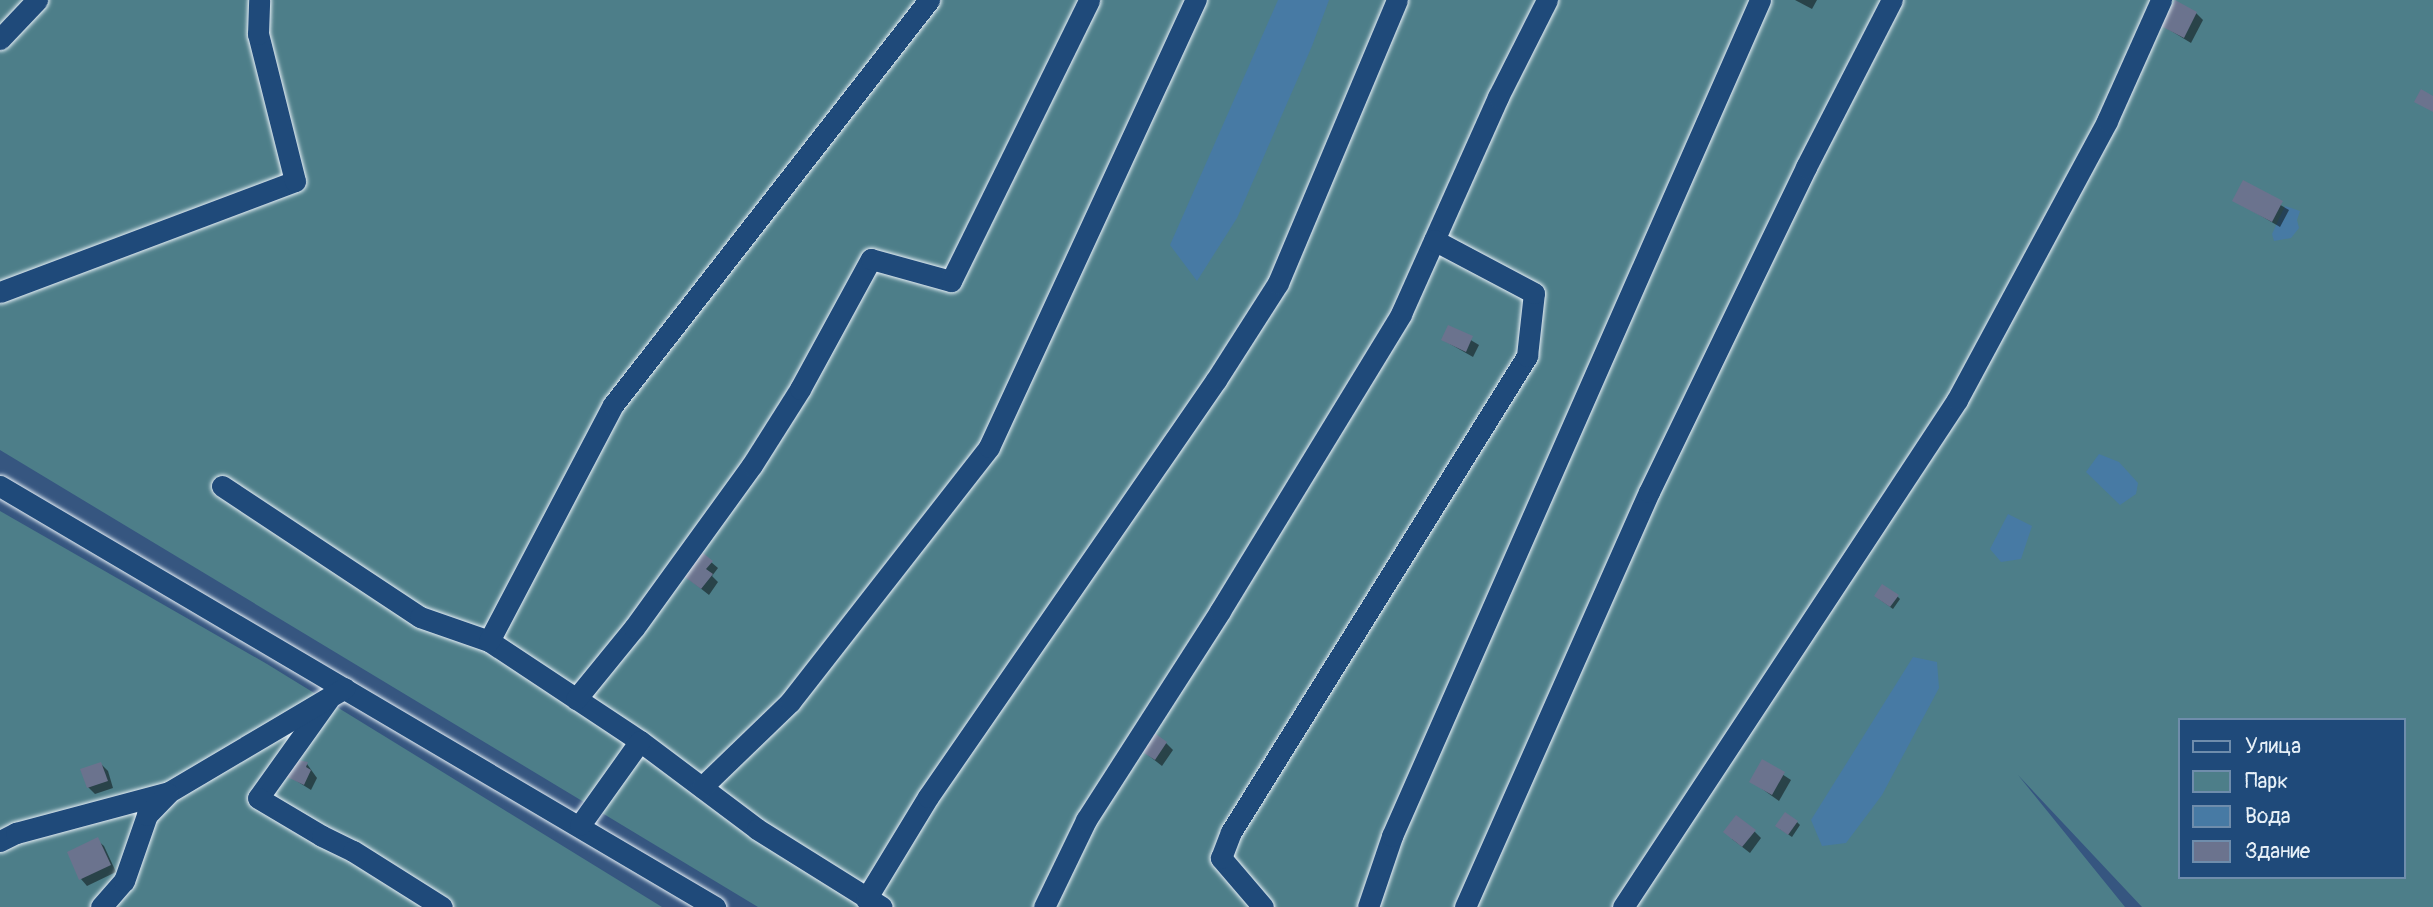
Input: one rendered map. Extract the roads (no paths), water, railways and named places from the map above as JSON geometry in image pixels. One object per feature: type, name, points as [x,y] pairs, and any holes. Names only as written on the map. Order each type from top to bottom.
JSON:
[{"type":"street","points":[[0,39],[37,0]]},
{"type":"street","points":[[0,292],[295,181],[258,34],[259,0]]},
{"type":"street","points":[[489,641],[613,405],[929,0]]},
{"type":"street","points":[[576,699],[634,628],[752,465],[800,389],[871,259],[951,281],[1089,0]]},
{"type":"street","points":[[702,787],[790,702],[989,447],[1196,0]]},
{"type":"street","points":[[222,486],[420,618],[489,641],[640,741],[757,829],[874,903],[928,797],[1216,380],[1278,283],[1397,0]]},
{"type":"street","points":[[1044,907],[1086,820],[1367,373],[1401,314],[1498,97],[1547,0]]},
{"type":"street","points":[[1368,907],[1392,836],[1760,0]]},
{"type":"street","points":[[1465,907],[1648,492],[1806,167],[1892,0]]},
{"type":"street","points":[[1623,907],[1957,400],[2108,121],[2161,0]]},
{"type":"street","points":[[1263,907],[1221,858],[1231,832],[1527,356],[1534,293],[1433,240]]},
{"type":"street","points":[[0,486],[338,692],[580,825],[715,907]]},
{"type":"street","points":[[0,841],[16,833],[169,792],[338,692]]},
{"type":"street","points":[[338,692],[258,798],[322,836],[354,851],[442,907]]},
{"type":"street","points":[[580,825],[640,741]]},
{"type":"street","points":[[101,907],[124,881],[147,815],[169,792]]},
{"type":"water","points":[[1278,0],[1329,0],[1312,46],[1237,218],[1197,281],[1170,245]]},
{"type":"water","points":[[2285,206],[2300,211],[2297,220],[2299,228],[2291,238],[2274,241],[2272,234]]},
{"type":"water","points":[[2099,454],[2119,462],[2138,483],[2136,494],[2120,505],[2086,472]]},
{"type":"water","points":[[2008,514],[2032,526],[2021,559],[2001,562],[1990,549]]},
{"type":"water","points":[[1913,657],[1937,662],[1939,688],[1882,795],[1846,843],[1822,846],[1811,820]]}]
